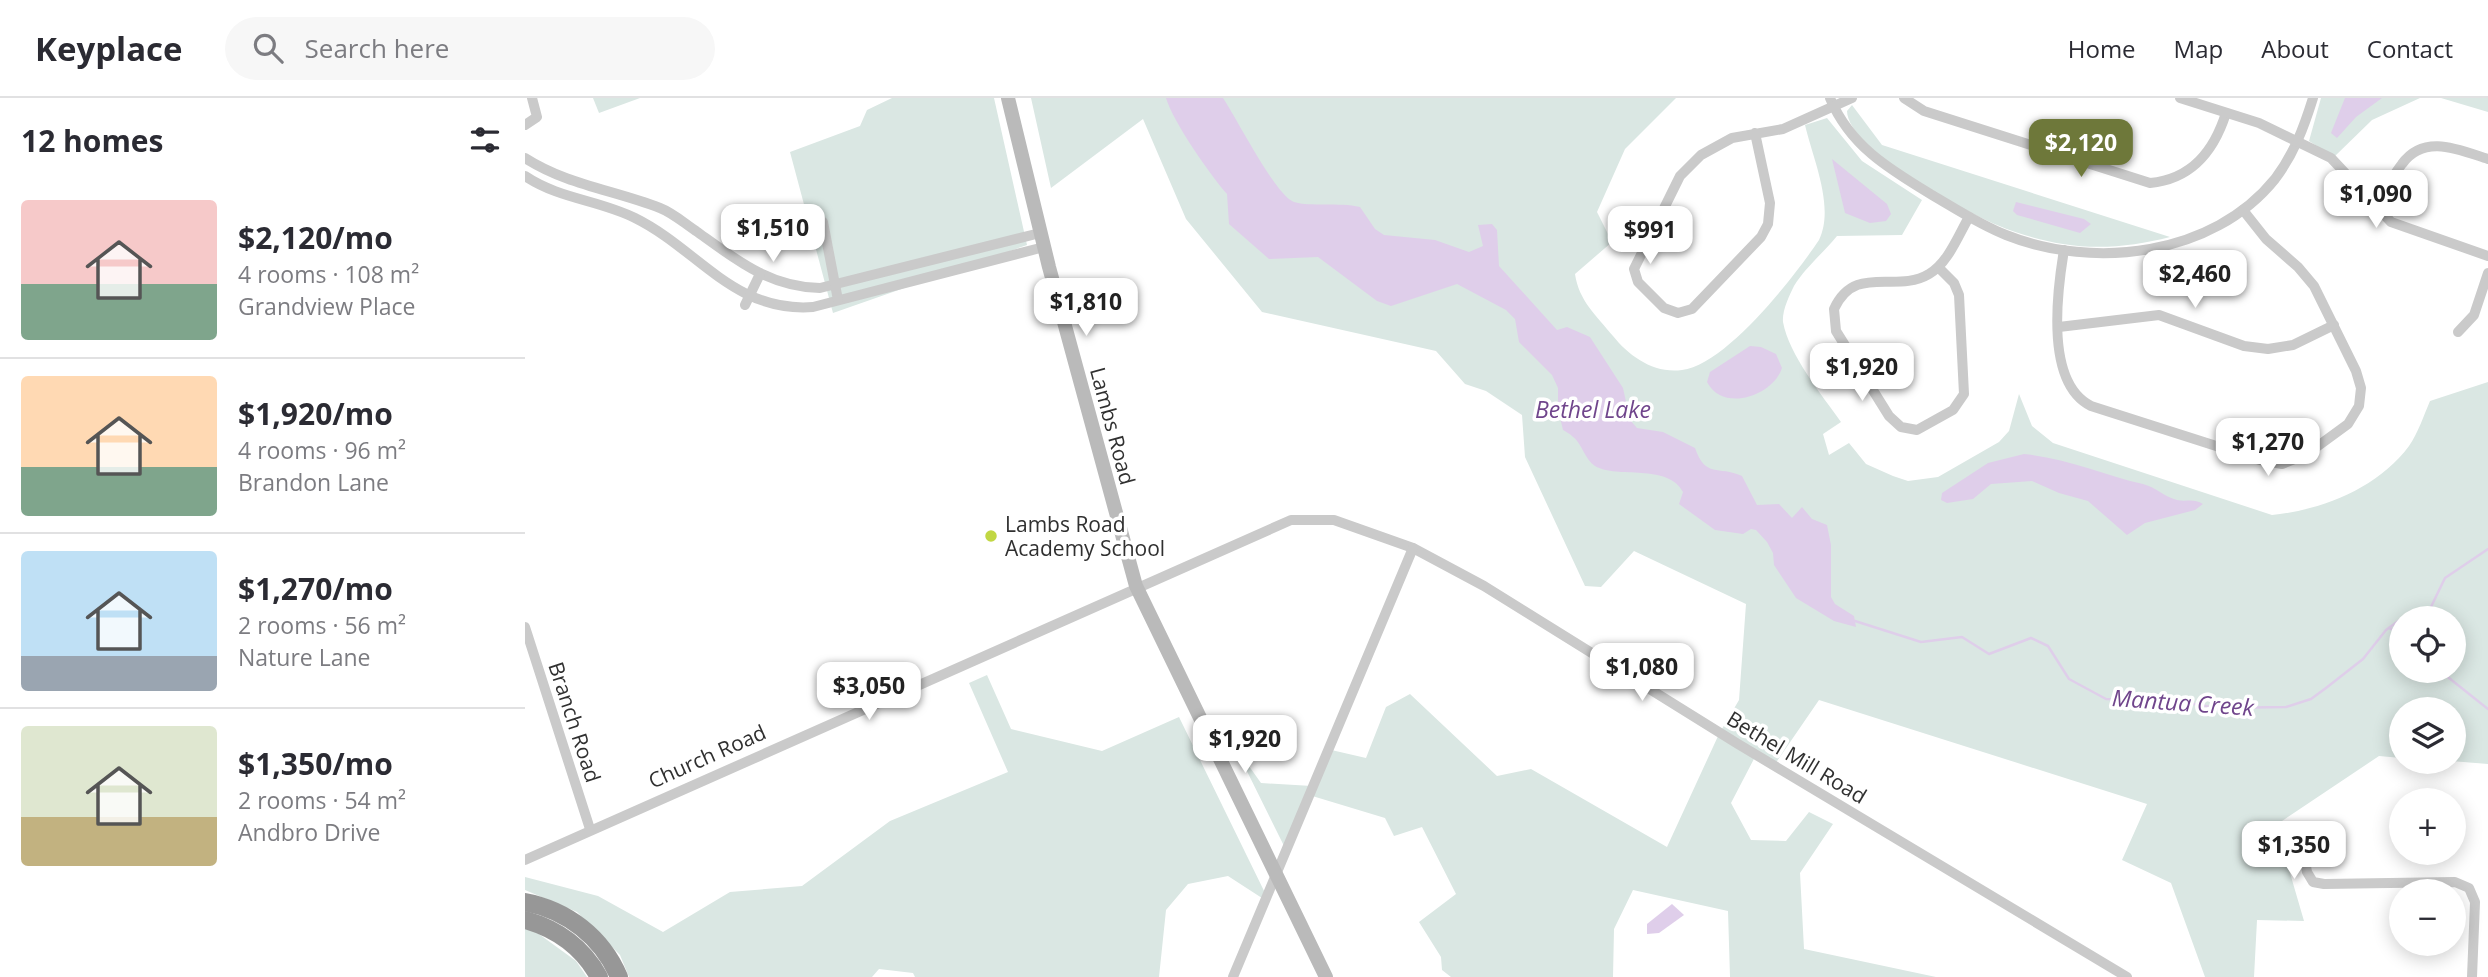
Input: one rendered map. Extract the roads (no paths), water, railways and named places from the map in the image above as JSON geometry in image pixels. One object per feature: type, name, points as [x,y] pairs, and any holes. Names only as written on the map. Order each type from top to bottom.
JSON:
[{"type":"highway","points":[[525,902],[560,912],[582,927],[598,943],[619,977]]},
{"type":"highway","points":[[525,920],[551,930],[570,942],[599,977]]},
{"type":"main road","name":"Lambs Road","points":[[1008,98],[1042,240],[1136,586],[1326,977]]},
{"type":"street","points":[[525,125],[537,117],[532,98]]},
{"type":"street","points":[[1755,133],[1770,203],[1765,231],[1692,309],[1678,313],[1667,310],[1635,275],[1634,266],[1671,190],[1688,167],[1719,144],[1755,133],[1783,129],[1832,102],[1852,98]]},
{"type":"street","points":[[1904,98],[1923,111],[2150,183],[2190,169],[2203,160],[2215,144],[2226,113]]},
{"type":"street","points":[[2180,98],[2259,123],[2336,162],[2386,219],[2400,227],[2488,256]]},
{"type":"street","points":[[1832,102],[1850,133],[1876,159],[1969,217],[2012,237],[2064,250],[2114,253],[2164,246],[2211,230],[2243,210],[2276,177],[2298,143],[2313,98]]},
{"type":"street","points":[[2373,204],[2387,190],[2403,162],[2420,149],[2443,145],[2488,159]]},
{"type":"street","points":[[525,158],[556,177],[667,211],[760,274],[806,288],[1042,240]]},
{"type":"street","points":[[537,166],[526,178],[549,191],[637,219],[747,301],[791,309],[838,300],[1042,240]]},
{"type":"street","points":[[582,200],[586,186]]},
{"type":"street","points":[[607,208],[611,193]]},
{"type":"street","points":[[2064,250],[2058,290],[2065,380],[2084,402],[2279,464],[2307,454],[2345,427],[2357,410],[2361,397],[2359,378],[2308,278],[2266,239],[2243,210]]},
{"type":"street","points":[[1938,267],[1954,283],[1959,295],[1965,390],[1954,410],[1925,427],[1906,429],[1895,424],[1881,404],[1836,331],[1833,313],[1837,302],[1857,284],[1913,280],[1938,267],[1969,217]]},
{"type":"street","points":[[823,222],[838,300]]},
{"type":"street","points":[[2458,332],[2473,315],[2488,273]]},
{"type":"street","points":[[747,301],[760,274]]},
{"type":"street","points":[[2059,327],[2159,314],[2244,346],[2268,349],[2293,345],[2334,325]]},
{"type":"street","name":"Bethel Mill Road","points":[[1136,586],[1291,520],[1335,520],[1413,548],[1484,586],[1720,733],[2127,977]]},
{"type":"street","points":[[1233,977],[1413,548]]},
{"type":"street","name":"Church Road","points":[[525,860],[1136,586]]},
{"type":"street","name":"Branch Road","points":[[525,627],[590,829]]},
{"type":"street","points":[[2302,844],[2307,872],[2313,882],[2455,882],[2469,888],[2475,902],[2472,977]]},
{"type":"water","name":"Bethel Lake","points":[[1166,98],[1223,98],[1267,172],[1286,197],[1294,202],[1360,207],[1375,229],[1384,235],[1435,240],[1469,252],[1483,246],[1478,225],[1492,224],[1497,230],[1499,266],[1557,330],[1567,327],[1590,337],[1623,388],[1630,420],[1637,428],[1663,432],[1695,448],[1708,468],[1742,476],[1757,505],[1779,504],[1792,518],[1802,507],[1812,519],[1827,525],[1831,545],[1831,597],[1835,604],[1854,616],[1856,627],[1834,621],[1796,598],[1774,565],[1773,553],[1767,542],[1756,530],[1751,529],[1743,534],[1715,530],[1679,504],[1683,492],[1676,483],[1654,474],[1604,470],[1595,466],[1575,439],[1563,430],[1558,409],[1558,388],[1552,375],[1519,342],[1515,319],[1506,310],[1457,284],[1391,306],[1377,301],[1318,257],[1269,259],[1229,224],[1227,194],[1184,134]]},
{"type":"water","points":[[2345,98],[2382,98],[2356,117],[2337,138],[2331,133]]},
{"type":"water","points":[[1832,159],[1887,204],[1891,214],[1886,221],[1870,223],[1845,213]]},
{"type":"water","points":[[2016,202],[2084,219],[2091,224],[2080,233],[2017,215],[2013,211]]},
{"type":"water","points":[[1750,346],[1761,347],[1776,354],[1782,368],[1777,378],[1759,393],[1747,397],[1724,397],[1714,391],[1707,382],[1710,372]]},
{"type":"water","points":[[2024,454],[2070,463],[2147,485],[2177,500],[2203,504],[2195,510],[2145,523],[2127,535],[2088,501],[2059,493],[2032,481],[1991,484],[1973,499],[1947,503],[1941,500],[1942,493],[1988,463]]},
{"type":"water","points":[[1672,904],[1684,915],[1659,933],[1647,934],[1647,924]]},
{"type":"waterway","name":"Mantua Creek","points":[[2431,606],[2445,578],[2488,549]]},
{"type":"waterway","name":"Mantua Creek","points":[[1855,621],[1921,642],[1962,637],[1989,654],[2031,638],[2048,646],[2069,679],[2106,699],[2183,702],[2216,708],[2286,707],[2311,699],[2363,659],[2389,628]]},
{"type":"waterway","points":[[2455,683],[2488,709]]},
{"type":"place","name":"Lambs Road Academy School","points":[[991,536]]}]
